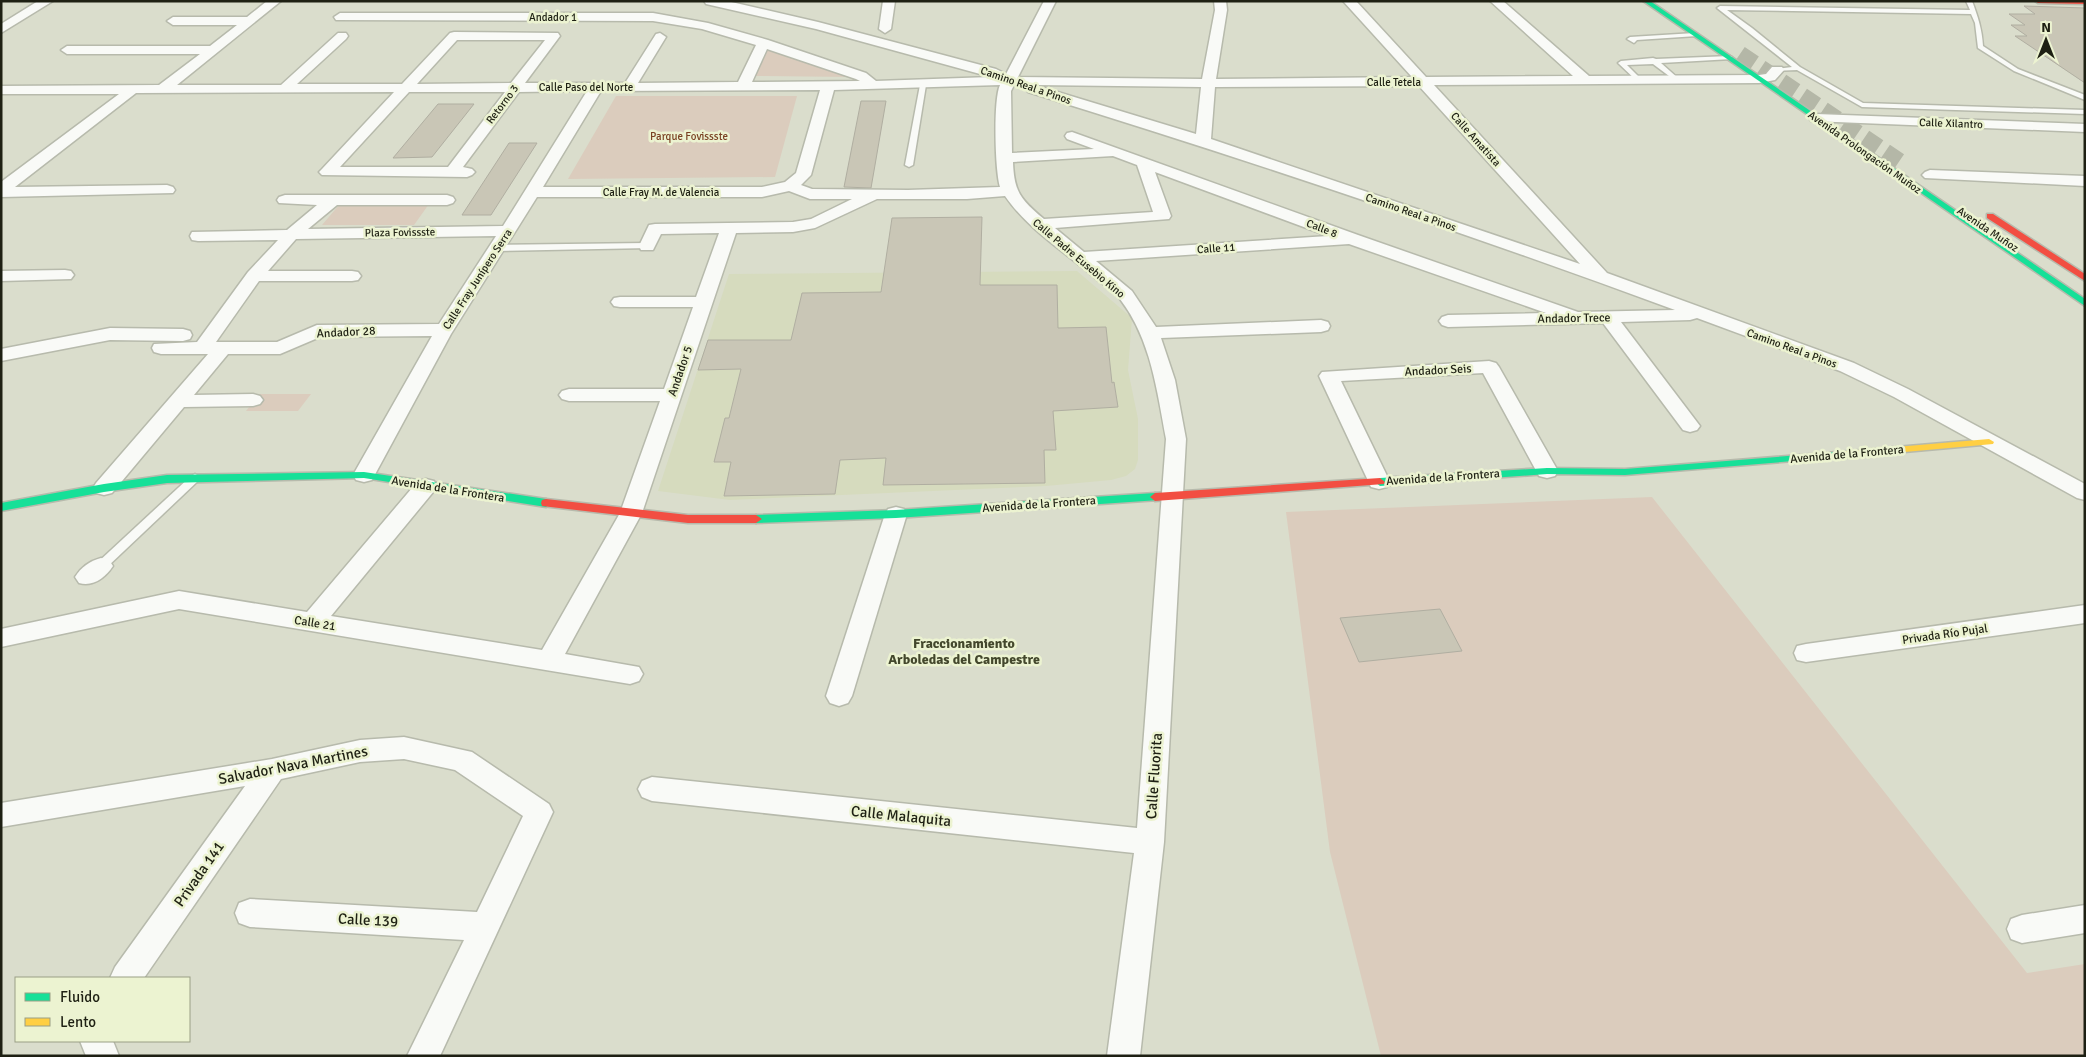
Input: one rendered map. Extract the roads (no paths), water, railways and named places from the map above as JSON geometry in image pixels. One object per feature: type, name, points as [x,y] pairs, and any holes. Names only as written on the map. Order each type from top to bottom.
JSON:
[{"type":"street","points":[[1,29],[47,1]]},
{"type":"street","points":[[163,89],[275,1]]},
{"type":"street","points":[[567,17],[578,1]]},
{"type":"street","points":[[885,29],[889,1]]},
{"type":"street","name":"Calle Padre Eusebio Kino","points":[[1050,1],[1004,91],[1004,158],[1006,180],[1009,190],[1021,208],[1126,295],[1150,334],[1165,380],[1176,439],[1174,494]]},
{"type":"street","points":[[1203,141],[1208,84],[1222,10],[1220,1]]},
{"type":"street","name":"Calle Amatista","points":[[1349,1],[1602,278]]},
{"type":"street","points":[[1496,1],[1586,81]]},
{"type":"street","name":"Avenida Prolongación Muñoz","points":[[1646,1],[1696,35],[1735,56],[1759,79],[2085,303]]},
{"type":"street","points":[[1654,1],[1735,56]]},
{"type":"street","points":[[1662,1],[1735,56]]},
{"type":"street","points":[[2038,1],[2085,2]]},
{"type":"street","name":"Camino Real a Pinos","points":[[719,2],[991,72],[1009,81],[1203,141],[1602,278],[1847,368],[1901,393],[2085,493]]},
{"type":"street","points":[[359,17],[371,7]]},
{"type":"street","points":[[460,18],[470,7]]},
{"type":"street","name":"Andador 1","points":[[340,17],[653,17],[704,26],[763,43],[860,76],[875,85]]},
{"type":"street","points":[[174,21],[250,21]]},
{"type":"street","points":[[286,88],[342,36]]},
{"type":"street","name":"Retorno 3","points":[[404,88],[454,36],[554,36],[452,172]]},
{"type":"street","points":[[629,87],[660,37]]},
{"type":"street","points":[[743,86],[763,43]]},
{"type":"street","points":[[67,50],[213,50]]},
{"type":"street","points":[[1773,68],[1793,81]]},
{"type":"street","name":"Calle Tetela","points":[[1009,81],[1208,84],[1759,79],[1770,77],[1773,68]]},
{"type":"street","name":"Calle Paso del Norte","points":[[1,90],[828,86],[923,85],[1009,81]]},
{"type":"street","points":[[790,186],[803,176],[828,86]]},
{"type":"street","name":"Calle Fray Junípero Serra","points":[[364,475],[445,330],[597,87]]},
{"type":"street","points":[[404,88],[328,172],[468,172],[425,232]]},
{"type":"street","points":[[1,190],[132,90]]},
{"type":"street","name":"Avenida Prolongación Muñoz","points":[[1833,108],[1866,131]]},
{"type":"street","name":"Calle Xilantro","points":[[1816,118],[2085,128]]},
{"type":"street","name":"Calle Xilantro","points":[[1833,130],[2085,140]]},
{"type":"street","name":"Calle 8","points":[[1072,136],[1352,240],[1574,318]]},
{"type":"street","points":[[1004,158],[1121,153]]},
{"type":"street","points":[[1038,224],[1163,216],[1143,161]]},
{"type":"street","name":"Avenida Muñoz","points":[[1944,188],[1896,163],[2085,296]]},
{"type":"street","points":[[1926,173],[2085,182]]},
{"type":"street","name":"Avenida Prolongación Muñoz","points":[[1926,173],[1944,188]]},
{"type":"street","points":[[790,186],[810,194],[967,194],[1009,190]]},
{"type":"street","name":"Calle Fray M. de Valencia","points":[[532,192],[762,192],[790,186]]},
{"type":"street","points":[[1,190],[167,190]]},
{"type":"street","points":[[647,246],[655,229],[792,227],[815,222],[874,195]]},
{"type":"street","points":[[285,200],[447,200]]},
{"type":"street","points":[[104,488],[178,401],[254,276],[292,234],[333,200]]},
{"type":"street","name":"Avenida Muñoz","points":[[2085,278],[1979,212],[2085,286]]},
{"type":"street","name":"Andador 5","points":[[549,661],[631,513],[729,228]]},
{"type":"street","name":"Plaza Fovissste","points":[[198,236],[508,231]]},
{"type":"street","name":"Calle 11","points":[[1080,257],[1352,240]]},
{"type":"street","points":[[1,276],[65,275]]},
{"type":"street","points":[[254,276],[352,276]]},
{"type":"street","points":[[620,302],[704,302]]},
{"type":"street","name":"Andador Trece","points":[[1448,321],[1700,314]]},
{"type":"street","points":[[1608,317],[1690,426]]},
{"type":"street","points":[[1150,334],[1321,326]]},
{"type":"street","name":"Andador 28","points":[[1,356],[110,334],[212,344],[280,348],[317,331],[445,330]]},
{"type":"street","name":"Andador 28","points":[[162,348],[212,344]]},
{"type":"street","name":"Andador Seis","points":[[1379,482],[1329,376],[1489,367],[1547,471]]},
{"type":"street","points":[[569,395],[672,395]]},
{"type":"street","points":[[178,401],[253,400]]},
{"type":"street","name":"Avenida de la Frontera","points":[[1,507],[104,488],[196,477],[364,475],[538,502],[688,519],[896,514],[1174,494],[1547,471],[1625,472],[1672,469],[1989,442]]},
{"type":"street","points":[[312,622],[426,486]]},
{"type":"street","name":"Calle Fluorita","points":[[1123,1056],[1150,842],[1174,494]]},
{"type":"street","points":[[840,696],[896,514]]},
{"type":"street","name":"Calle 21","points":[[1,638],[178,600],[630,674]]},
{"type":"street","name":"Privada Río Pujal","points":[[1806,653],[2085,614]]},
{"type":"street","name":"Salvador Nava Martines","points":[[3,817],[272,770],[360,751],[404,748],[462,760],[540,812],[423,1056]]},
{"type":"street","name":"Privada 141","points":[[127,977],[272,770]]},
{"type":"street","name":"Calle Malaquita","points":[[652,789],[1150,842]]},
{"type":"street","name":"Calle 139","points":[[250,913],[486,927]]},
{"type":"street","points":[[2022,930],[2085,919]]},
{"type":"street","points":[[96,1042],[103,1056]]},
{"type":"lane","points":[[1969,1],[1978,22],[1980,47],[2016,70],[2085,98]]},
{"type":"lane","points":[[1974,12],[1720,8],[1750,29],[1798,68],[1862,105],[2085,112]]},
{"type":"lane","points":[[1634,41],[1630,39],[1696,35]]},
{"type":"lane","points":[[1646,54],[1677,80]]},
{"type":"lane","points":[[1640,81],[1621,63],[1735,56]]},
{"type":"lane","points":[[1773,68],[1798,68]]},
{"type":"lane","points":[[909,165],[923,85]]},
{"type":"lane","points":[[497,248],[647,246]]},
{"type":"lane","points":[[94,572],[196,477]]},
{"type":"tunnel","points":[[1740,54],[1902,163]]},
{"type":"district","name":"Fraccionamiento Arboledas del Campestre","points":[[964,652]]},
{"type":"park label","name":"Parque Fovissste","points":[[689,136]]}]
